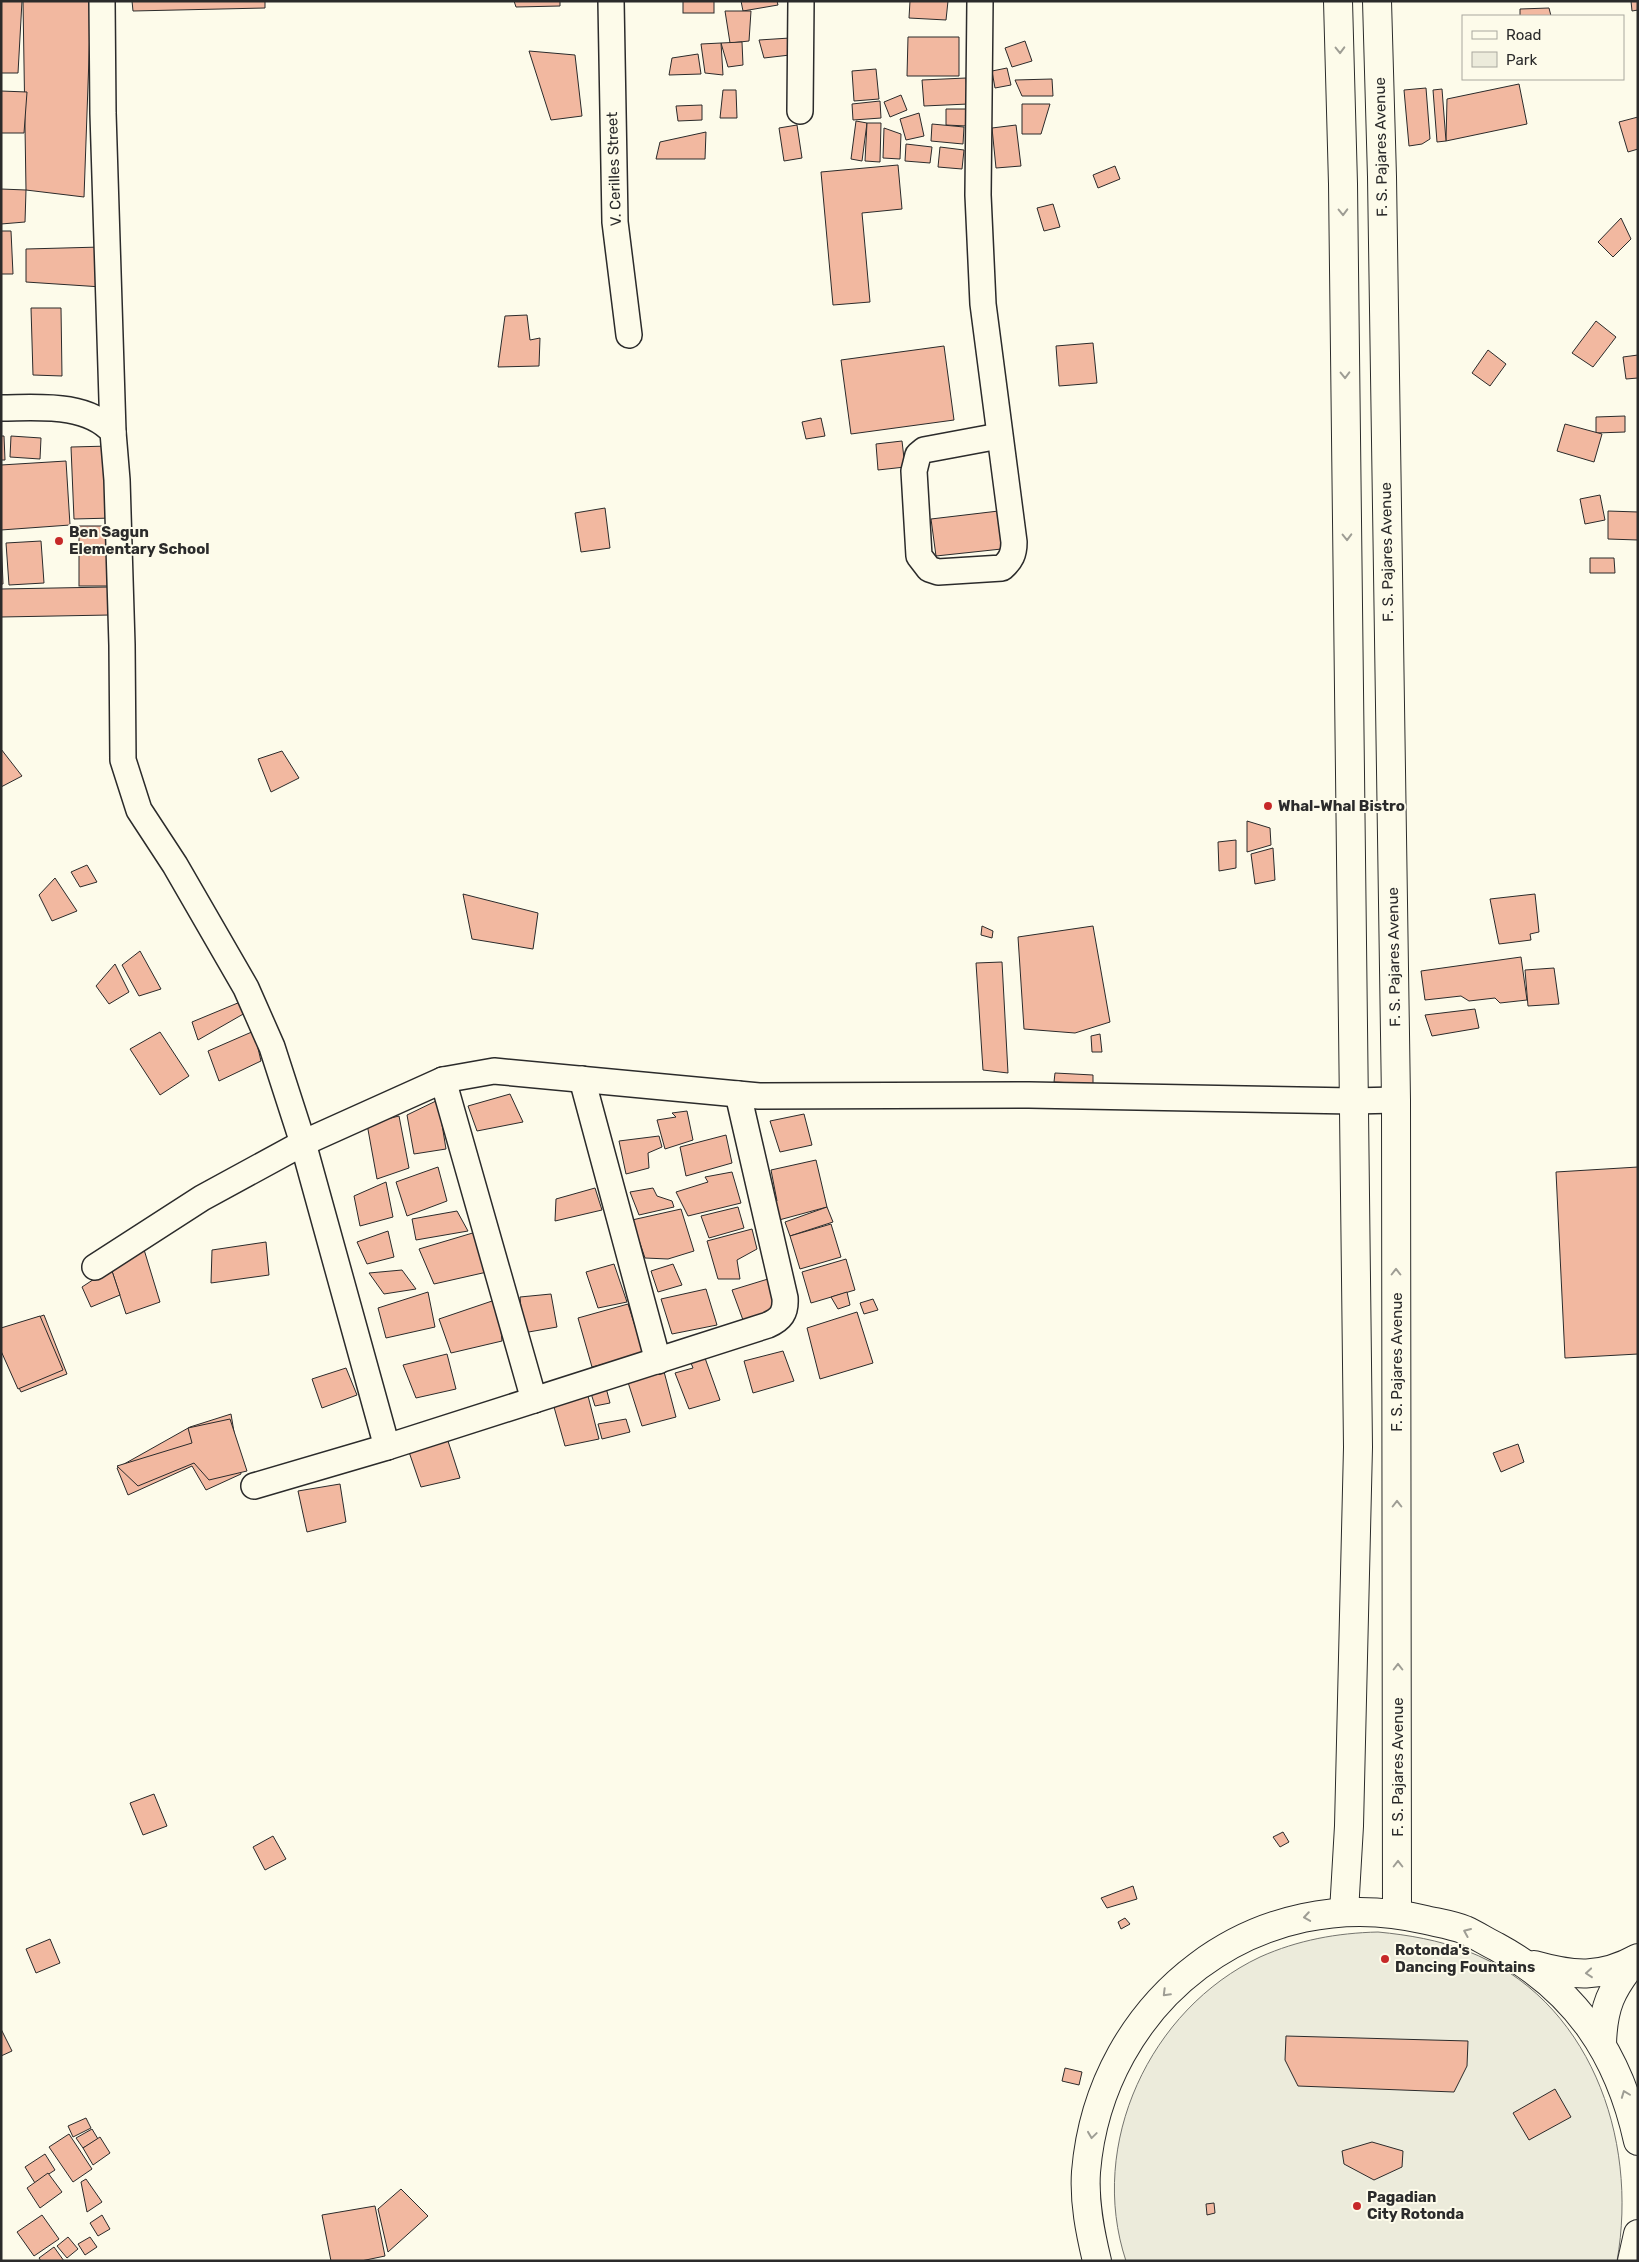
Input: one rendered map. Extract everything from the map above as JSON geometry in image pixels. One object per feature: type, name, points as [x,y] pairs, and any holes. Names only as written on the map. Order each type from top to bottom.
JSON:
[{"type":"main road","points":[[1338,1],[1358,1447],[1350,1826],[1344,1912]]},
{"type":"main road","name":"F. S. Pajares Avenue","points":[[1376,1],[1382,197],[1396,1100],[1397,1913]]},
{"type":"main road","points":[[1351,857],[1392,856]]},
{"type":"main road","points":[[1097,2261],[1088,2223],[1086,2173],[1093,2123],[1109,2076],[1133,2032],[1165,1994],[1203,1961],[1247,1936],[1294,1920],[1344,1912],[1397,1913],[1464,1930],[1525,1962],[1566,1974],[1589,1974],[1612,1970],[1636,1959]]},
{"type":"main road","points":[[1602,2044],[1603,2019],[1608,2000],[1615,1986],[1636,1959]]},
{"type":"main road","points":[[1525,1962],[1554,1986],[1580,2014],[1602,2044],[1618,2076],[1628,2102],[1638,2141]]},
{"type":"main road","points":[[1632,2261],[1638,2234]]},
{"type":"street","points":[[102,1],[103,113],[112,432],[118,519],[124,760],[140,810],[175,865],[246,988],[272,1047],[303,1143],[387,1447]]},
{"type":"street","name":"V. Cerilles Street","points":[[610,1],[615,222],[629,335]]},
{"type":"street","points":[[800,111],[801,1]]},
{"type":"street","points":[[980,1],[978,195],[983,304],[1014,553],[1009,562],[1002,568],[938,572],[929,569],[919,556],[914,471],[918,455],[924,450],[999,436]]},
{"type":"street","points":[[1,408],[45,408],[77,411],[99,420],[112,432]]},
{"type":"street","points":[[95,1267],[202,1198],[303,1143],[443,1080],[494,1071],[759,1096],[1029,1095],[1353,1101],[1396,1100]]},
{"type":"street","points":[[582,1079],[658,1361]]},
{"type":"street","points":[[443,1080],[534,1400]]},
{"type":"street","points":[[254,1486],[387,1447],[658,1361],[778,1320],[786,1310],[785,1298],[738,1094]]},
{"type":"green space","points":[[1378,1932],[1423,1938],[1456,1947],[1509,1973],[1545,2002],[1574,2037],[1596,2077],[1611,2121],[1620,2167],[1622,2214],[1617,2261],[1126,2261],[1116,2216],[1115,2171],[1122,2127],[1137,2085],[1159,2045],[1187,2010],[1221,1980],[1260,1957],[1303,1942],[1348,1934]]},
{"type":"building","points":[[1,1],[22,1],[18,73],[1,73]]},
{"type":"building","points":[[23,1],[91,1],[84,197],[26,190]]},
{"type":"building","points":[[132,1],[265,1],[265,8],[133,11]]},
{"type":"building","points":[[514,1],[560,1],[560,6],[516,7]]},
{"type":"building","points":[[683,1],[714,1],[714,13],[683,13]]},
{"type":"building","points":[[741,1],[777,1],[778,5],[743,11]]},
{"type":"building","points":[[910,1],[948,1],[946,20],[909,18]]},
{"type":"building","points":[[1631,1],[1638,1],[1638,10],[1632,11]]},
{"type":"building","points":[[1549,8],[1551,15],[1520,15],[1520,9]]},
{"type":"building","points":[[725,11],[751,11],[749,41],[730,43]]},
{"type":"building","points":[[908,37],[959,37],[959,76],[907,76]]},
{"type":"building","points":[[790,38],[790,55],[764,58],[759,40]]},
{"type":"building","points":[[1025,41],[1032,61],[1012,67],[1005,48]]},
{"type":"building","points":[[742,42],[743,65],[728,67],[721,43]]},
{"type":"building","points":[[721,43],[723,75],[705,73],[701,44]]},
{"type":"building","points":[[529,51],[575,55],[582,116],[551,120]]},
{"type":"building","points":[[698,54],[701,74],[669,75],[672,58]]},
{"type":"building","points":[[1007,68],[1011,85],[995,88],[992,71]]},
{"type":"building","points":[[876,69],[879,99],[854,101],[852,71]]},
{"type":"building","points":[[966,78],[968,104],[924,106],[922,80]]},
{"type":"building","points":[[1052,79],[1053,96],[1022,96],[1015,80]]},
{"type":"building","points":[[1519,84],[1527,124],[1446,141],[1447,99]]},
{"type":"building","points":[[1426,88],[1430,139],[1422,144],[1409,146],[1404,90]]},
{"type":"building","points":[[1442,89],[1446,141],[1437,142],[1433,90]]},
{"type":"building","points":[[723,90],[736,90],[737,118],[720,118]]},
{"type":"building","points":[[1,91],[27,92],[24,133],[1,133]]},
{"type":"building","points":[[901,95],[907,110],[890,117],[884,102]]},
{"type":"building","points":[[880,101],[881,118],[853,120],[852,104]]},
{"type":"building","points":[[1022,104],[1050,104],[1041,134],[1022,134]]},
{"type":"building","points":[[702,105],[702,120],[678,121],[676,106]]},
{"type":"building","points":[[946,109],[967,109],[967,126],[946,125]]},
{"type":"building","points":[[919,113],[924,136],[906,140],[900,119]]},
{"type":"building","points":[[1638,117],[1638,149],[1628,152],[1619,122]]},
{"type":"building","points":[[856,121],[867,123],[862,161],[851,159]]},
{"type":"building","points":[[867,123],[881,123],[880,162],[865,161]]},
{"type":"building","points":[[932,124],[964,127],[963,144],[931,141]]},
{"type":"building","points":[[797,125],[802,158],[784,161],[779,128]]},
{"type":"building","points":[[1016,125],[1021,166],[996,168],[992,128]]},
{"type":"building","points":[[884,128],[901,134],[900,159],[883,158]]},
{"type":"building","points":[[706,132],[705,159],[656,159],[660,142]]},
{"type":"building","points":[[906,144],[932,147],[930,163],[905,161]]},
{"type":"building","points":[[940,147],[964,150],[962,169],[938,167]]},
{"type":"building","points":[[898,165],[902,209],[862,213],[870,302],[833,305],[821,172]]},
{"type":"building","points":[[1115,166],[1120,179],[1098,188],[1093,175]]},
{"type":"building","points":[[1,189],[26,190],[25,222],[1,224]]},
{"type":"building","points":[[1053,204],[1060,227],[1044,231],[1037,208]]},
{"type":"building","points":[[1621,218],[1631,239],[1613,257],[1598,242]]},
{"type":"building","points":[[1,231],[11,231],[13,274],[1,274]]},
{"type":"building","points":[[101,247],[102,287],[26,282],[26,249]]},
{"type":"building","points":[[31,308],[61,308],[62,376],[33,375]]},
{"type":"building","points":[[527,315],[530,340],[540,338],[539,366],[498,367],[505,316]]},
{"type":"building","points":[[1596,321],[1616,337],[1593,367],[1572,353]]},
{"type":"building","points":[[1093,343],[1097,383],[1059,386],[1056,346]]},
{"type":"building","points":[[944,346],[954,420],[851,434],[841,360]]},
{"type":"building","points":[[1488,350],[1506,364],[1490,386],[1472,373]]},
{"type":"building","points":[[1638,355],[1638,378],[1626,379],[1623,357]]},
{"type":"building","points":[[1625,416],[1625,432],[1596,433],[1596,417]]},
{"type":"building","points":[[821,418],[825,436],[806,439],[802,422]]},
{"type":"building","points":[[1565,424],[1602,434],[1594,462],[1557,451]]},
{"type":"building","points":[[1,436],[4,436],[5,460],[1,460]]},
{"type":"building","points":[[11,436],[41,438],[40,459],[10,457]]},
{"type":"building","points":[[902,441],[905,467],[878,470],[876,444]]},
{"type":"building","points":[[110,446],[113,518],[74,519],[71,447]]},
{"type":"building","points":[[66,461],[70,525],[1,530],[1,465]]},
{"type":"building","points":[[1600,495],[1605,520],[1585,524],[1580,499]]},
{"type":"building","points":[[605,508],[610,548],[581,552],[575,513]]},
{"type":"building","points":[[1007,510],[1011,548],[936,556],[931,519]]},
{"type":"building","points":[[1608,511],[1638,512],[1638,540],[1608,539]]},
{"type":"building","points":[[79,526],[111,526],[111,586],[79,586]]},
{"type":"building","points":[[1,534],[3,584],[1,584]]},
{"type":"building","points":[[41,541],[44,583],[9,585],[6,543]]},
{"type":"building","points":[[1590,558],[1614,558],[1615,573],[1590,573]]},
{"type":"building","points":[[109,587],[110,615],[1,617],[1,589]]},
{"type":"building","points":[[1,749],[22,776],[1,787]]},
{"type":"building","points":[[282,751],[299,778],[271,792],[258,759]]},
{"type":"building","points":[[1247,821],[1270,828],[1271,845],[1247,852]]},
{"type":"building","points":[[1236,840],[1236,868],[1219,871],[1218,842]]},
{"type":"building","points":[[1273,848],[1275,880],[1255,884],[1251,854]]},
{"type":"building","points":[[87,865],[97,882],[80,887],[71,872]]},
{"type":"building","points":[[55,878],[77,911],[52,921],[39,895]]},
{"type":"building","points":[[463,894],[538,913],[533,949],[472,939]]},
{"type":"building","points":[[1535,894],[1539,932],[1530,934],[1531,940],[1499,944],[1490,899]]},
{"type":"building","points":[[982,926],[993,931],[992,938],[981,935]]},
{"type":"building","points":[[1093,926],[1110,1022],[1075,1033],[1024,1029],[1018,937]]},
{"type":"building","points":[[140,951],[161,989],[139,996],[122,965]]},
{"type":"building","points":[[1521,957],[1527,1000],[1500,1003],[1495,998],[1469,1001],[1461,996],[1425,1000],[1421,971]]},
{"type":"building","points":[[1002,962],[1008,1073],[983,1070],[976,963]]},
{"type":"building","points":[[115,964],[129,992],[109,1004],[96,986]]},
{"type":"building","points":[[1554,968],[1559,1004],[1528,1006],[1525,970]]},
{"type":"building","points":[[245,1000],[252,1009],[198,1040],[192,1022]]},
{"type":"building","points":[[1475,1009],[1479,1028],[1432,1036],[1425,1015]]},
{"type":"building","points":[[254,1031],[261,1061],[219,1081],[208,1051]]},
{"type":"building","points":[[160,1032],[189,1076],[160,1095],[130,1049]]},
{"type":"building","points":[[1100,1034],[1102,1052],[1092,1052],[1091,1036]]},
{"type":"building","points":[[1055,1073],[1093,1075],[1093,1084],[1054,1082]]},
{"type":"building","points":[[510,1094],[523,1122],[477,1131],[468,1106]]},
{"type":"building","points":[[438,1100],[446,1149],[414,1154],[407,1115]]},
{"type":"building","points":[[687,1111],[693,1140],[665,1149],[657,1120],[676,1117],[672,1113]]},
{"type":"building","points":[[804,1114],[812,1145],[780,1152],[770,1121]]},
{"type":"building","points":[[399,1116],[409,1168],[377,1179],[367,1124]]},
{"type":"building","points":[[726,1135],[732,1163],[686,1176],[680,1147]]},
{"type":"building","points":[[659,1136],[662,1147],[648,1153],[649,1168],[626,1174],[619,1141]]},
{"type":"building","points":[[816,1160],[827,1207],[779,1220],[773,1203],[777,1201],[771,1170]]},
{"type":"building","points":[[438,1167],[447,1201],[407,1216],[396,1182]]},
{"type":"building","points":[[1638,1167],[1638,1354],[1565,1358],[1556,1172]]},
{"type":"building","points":[[732,1172],[741,1203],[688,1216],[676,1192],[708,1182],[705,1177]]},
{"type":"building","points":[[386,1182],[393,1217],[360,1226],[354,1196]]},
{"type":"building","points":[[595,1188],[602,1210],[555,1221],[556,1199]]},
{"type":"building","points":[[653,1188],[657,1196],[672,1201],[674,1207],[639,1215],[630,1192]]},
{"type":"building","points":[[738,1207],[744,1228],[709,1238],[701,1216]]},
{"type":"building","points":[[827,1207],[833,1222],[790,1236],[785,1222]]},
{"type":"building","points":[[681,1209],[694,1251],[668,1259],[645,1258],[632,1220]]},
{"type":"building","points":[[457,1211],[468,1231],[416,1240],[412,1219]]},
{"type":"building","points":[[831,1224],[841,1257],[800,1269],[790,1236]]},
{"type":"building","points":[[752,1229],[757,1249],[737,1260],[740,1279],[718,1279],[707,1241]]},
{"type":"building","points":[[388,1231],[394,1257],[367,1264],[357,1242]]},
{"type":"building","points":[[476,1232],[487,1272],[434,1284],[419,1249]]},
{"type":"building","points":[[266,1242],[269,1275],[211,1283],[212,1250]]},
{"type":"building","points":[[142,1243],[160,1302],[126,1314],[111,1268]]},
{"type":"building","points":[[846,1259],[855,1290],[811,1303],[802,1272]]},
{"type":"building","points":[[614,1264],[627,1302],[598,1308],[586,1272]]},
{"type":"building","points":[[673,1264],[682,1285],[658,1292],[651,1271]]},
{"type":"building","points":[[111,1268],[120,1295],[91,1307],[82,1287]]},
{"type":"building","points":[[402,1270],[416,1289],[384,1294],[369,1273]]},
{"type":"building","points":[[768,1279],[779,1308],[743,1320],[732,1290]]},
{"type":"building","points":[[706,1289],[717,1325],[672,1334],[661,1299]]},
{"type":"building","points":[[428,1292],[435,1327],[386,1338],[378,1308]]},
{"type":"building","points":[[847,1292],[850,1305],[838,1309],[831,1297]]},
{"type":"building","points":[[551,1294],[557,1327],[523,1333],[520,1297]]},
{"type":"building","points":[[498,1299],[502,1341],[451,1353],[439,1319]]},
{"type":"building","points":[[873,1299],[878,1310],[864,1314],[860,1303]]},
{"type":"building","points":[[628,1304],[644,1354],[592,1367],[578,1318]]},
{"type":"building","points":[[857,1312],[873,1363],[820,1379],[807,1328]]},
{"type":"building","points":[[44,1315],[67,1374],[21,1392],[1,1350],[1,1330]]},
{"type":"building","points":[[40,1316],[63,1370],[18,1389],[1,1351],[1,1328]]},
{"type":"building","points":[[783,1351],[794,1381],[753,1393],[744,1361]]},
{"type":"building","points":[[447,1354],[456,1389],[416,1398],[403,1365]]},
{"type":"building","points":[[705,1358],[720,1400],[689,1409],[675,1373],[693,1368],[691,1363]]},
{"type":"building","points":[[662,1364],[676,1417],[642,1426],[626,1376]]},
{"type":"building","points":[[346,1368],[357,1395],[322,1408],[312,1379]]},
{"type":"building","points":[[605,1384],[610,1403],[595,1406],[589,1387]]},
{"type":"building","points":[[587,1392],[599,1439],[565,1446],[554,1407]]},
{"type":"building","points":[[231,1414],[241,1474],[206,1490],[192,1466],[128,1495],[117,1468],[190,1427]]},
{"type":"building","points":[[230,1419],[247,1471],[209,1480],[194,1463],[138,1486],[117,1466],[192,1443],[188,1428]]},
{"type":"building","points":[[626,1419],[630,1432],[602,1439],[598,1424]]},
{"type":"building","points":[[447,1438],[460,1478],[421,1487],[408,1449]]},
{"type":"building","points":[[1518,1444],[1524,1462],[1501,1472],[1493,1453]]},
{"type":"building","points":[[340,1484],[346,1522],[307,1532],[298,1491]]},
{"type":"building","points":[[154,1794],[167,1826],[143,1835],[130,1803]]},
{"type":"building","points":[[1283,1832],[1289,1842],[1280,1847],[1273,1837]]},
{"type":"building","points":[[273,1836],[286,1859],[265,1870],[253,1847]]},
{"type":"building","points":[[1133,1886],[1137,1899],[1107,1908],[1101,1898]]},
{"type":"building","points":[[1125,1918],[1130,1924],[1121,1929],[1118,1922]]},
{"type":"building","points":[[50,1939],[60,1963],[36,1973],[26,1949]]},
{"type":"building","points":[[1,2029],[12,2051],[1,2056]]},
{"type":"building","points":[[1286,2036],[1468,2041],[1467,2066],[1454,2092],[1298,2086],[1285,2060]]},
{"type":"building","points":[[1065,2068],[1082,2072],[1079,2085],[1062,2081]]},
{"type":"building","points":[[1555,2089],[1571,2117],[1529,2140],[1513,2113]]},
{"type":"building","points":[[86,2118],[91,2128],[73,2137],[68,2126]]},
{"type":"building","points":[[92,2129],[98,2139],[83,2148],[76,2138]]},
{"type":"building","points":[[69,2134],[92,2169],[73,2182],[49,2147]]},
{"type":"building","points":[[100,2137],[110,2153],[93,2165],[83,2148]]},
{"type":"building","points":[[1372,2142],[1403,2151],[1402,2167],[1374,2180],[1344,2164],[1342,2151]]},
{"type":"building","points":[[45,2154],[55,2170],[35,2183],[25,2167]]},
{"type":"building","points":[[48,2173],[62,2192],[40,2208],[27,2188]]},
{"type":"building","points":[[86,2179],[102,2202],[87,2212],[81,2182]]},
{"type":"building","points":[[401,2189],[428,2216],[388,2252],[378,2209]]},
{"type":"building","points":[[1214,2203],[1215,2213],[1207,2215],[1206,2204]]},
{"type":"building","points":[[375,2206],[385,2256],[361,2261],[331,2261],[322,2215]]},
{"type":"building","points":[[42,2215],[59,2239],[34,2256],[17,2232]]},
{"type":"building","points":[[102,2215],[110,2229],[98,2236],[90,2223]]},
{"type":"building","points":[[68,2237],[78,2249],[67,2258],[57,2246]]},
{"type":"building","points":[[90,2237],[97,2247],[85,2255],[78,2244]]},
{"type":"building","points":[[54,2247],[64,2261],[41,2261],[39,2258]]},
{"type":"place","name":"Ben Sagun Elementary School","points":[[59,541]]},
{"type":"place","name":"Whal-Whal Bistro","points":[[1268,806]]},
{"type":"place","name":"Rotonda's Dancing Fountains","points":[[1385,1959]]},
{"type":"place","name":"Pagadian City Rotonda","points":[[1357,2206]]}]
